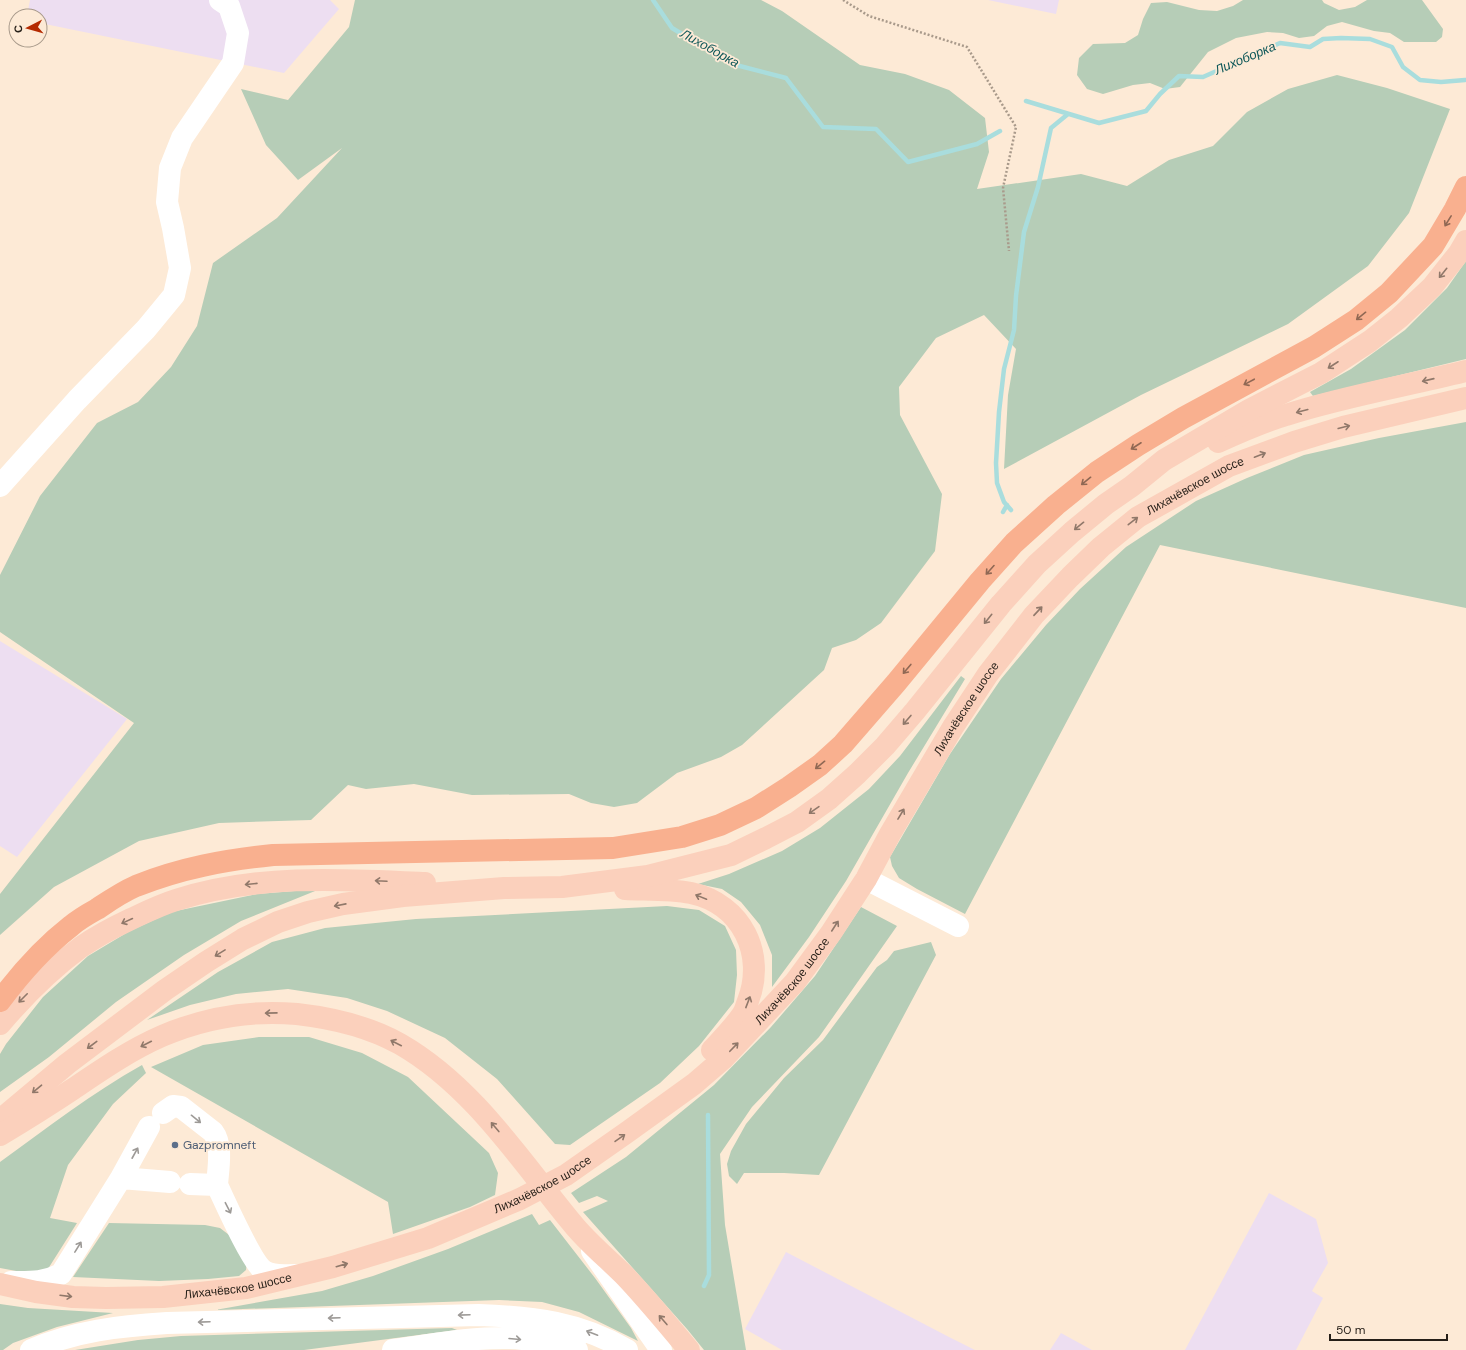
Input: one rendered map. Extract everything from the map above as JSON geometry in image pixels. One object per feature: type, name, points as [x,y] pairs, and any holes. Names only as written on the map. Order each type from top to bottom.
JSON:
[{"type":"highway","points":[[0,1001],[14,982],[43,951],[71,925],[109,900],[135,887],[200,865],[234,859],[272,855],[613,848],[682,836],[720,825],[756,808],[820,765],[843,744],[896,683],[980,581],[1014,543],[1056,505],[1097,472],[1138,445],[1183,418],[1314,347],[1356,320],[1389,293],[1433,246],[1466,187]]},
{"type":"main road","points":[[562,887],[648,876],[731,855],[797,822],[823,804],[857,774],[885,746],[1000,604],[1037,564],[1089,518],[1164,460],[1249,410],[1321,373],[1370,341],[1400,318],[1432,287],[1459,253],[1466,241]]},
{"type":"main road","points":[[1132,486],[1170,464],[1243,431],[1285,415],[1351,397],[1466,371]]},
{"type":"main road","points":[[1420,410],[1466,398]]},
{"type":"main road","points":[[1420,410],[1466,404]]},
{"type":"main road","name":"Лихачёвское шоссе","points":[[0,1283],[36,1292],[73,1297],[163,1297],[246,1288],[304,1275],[389,1251],[428,1238],[520,1199],[566,1175],[694,1084],[763,1017],[795,982],[831,933],[866,879],[890,834],[953,727],[988,674],[1034,615],[1101,546],[1138,517],[1229,466],[1294,442],[1336,429],[1420,410]]},
{"type":"main road","points":[[0,1024],[22,998],[81,947],[113,927],[175,900],[242,885],[317,880],[347,879],[504,888]]},
{"type":"main road","points":[[0,1120],[66,1064],[165,990],[206,962],[244,939],[278,922],[308,912],[343,904],[403,896],[504,888],[562,887],[692,893],[721,906],[737,920],[747,936],[754,956],[754,974],[752,992],[743,1015],[650,1116]]},
{"type":"main road","points":[[0,1135],[127,1054],[162,1036],[189,1026],[219,1018],[250,1014],[284,1013],[320,1016],[347,1023],[374,1032],[400,1044],[432,1065],[462,1092],[491,1122],[572,1224],[625,1277],[689,1350]]},
{"type":"street","points":[[0,486],[77,400],[146,329],[174,295],[180,268],[167,202],[170,168],[182,138],[233,63],[238,33],[229,6],[220,0]]},
{"type":"street","points":[[866,879],[958,926]]},
{"type":"street","points":[[0,1283],[37,1282],[48,1280],[61,1274],[156,1120],[173,1106],[181,1107],[213,1132],[217,1137],[219,1144],[217,1186],[255,1261],[265,1272],[277,1276],[304,1275]]},
{"type":"street","points":[[121,1178],[217,1186]]},
{"type":"street","points":[[572,1224],[661,1350]]},
{"type":"street","points":[[31,1350],[47,1343],[93,1331],[127,1326],[167,1323],[479,1315],[516,1316],[546,1320],[571,1326],[597,1335],[627,1350]]},
{"type":"street","points":[[392,1350],[476,1340],[509,1338],[543,1341],[576,1350]]},
{"type":"path","points":[[843,0],[869,16],[967,47],[1016,127],[1003,188],[1009,251]]},
{"type":"shaded area","points":[[30,0],[330,0],[339,9],[284,73],[48,25],[48,8],[28,8]]},
{"type":"shaded area","points":[[988,0],[1059,0],[1056,14]]},
{"type":"shaded area","points":[[0,641],[127,719],[17,857],[0,846]]},
{"type":"shaded area","points":[[1269,1193],[1316,1219],[1328,1263],[1312,1291],[1323,1298],[1296,1350],[1185,1350]]},
{"type":"shaded area","points":[[786,1252],[975,1350],[782,1350],[745,1329]]},
{"type":"shaded area","points":[[1061,1333],[1092,1350],[1050,1350]]},
{"type":"green space","points":[[355,0],[761,0],[782,11],[860,65],[905,74],[949,90],[985,118],[989,152],[977,189],[1081,174],[1127,186],[1169,160],[1213,146],[1247,112],[1288,89],[1337,75],[1387,88],[1450,109],[1409,213],[1368,266],[1288,324],[1141,395],[1004,469],[1008,395],[1016,349],[984,315],[936,338],[899,387],[900,415],[942,494],[935,551],[881,623],[856,640],[832,648],[824,670],[742,745],[721,757],[677,773],[637,803],[614,807],[591,803],[569,794],[472,795],[414,784],[366,789],[348,785],[311,820],[219,823],[139,841],[54,887],[0,935],[0,894],[134,723],[0,632],[0,575],[40,496],[97,423],[138,402],[171,367],[197,326],[213,263],[277,218],[342,148],[298,180],[266,145],[241,89],[288,100],[349,27]]},
{"type":"green space","points":[[1243,0],[1322,0],[1324,3],[1339,10],[1355,7],[1367,0],[1422,0],[1443,29],[1442,37],[1436,42],[1404,42],[1390,33],[1374,31],[1342,22],[1327,26],[1314,36],[1299,38],[1283,33],[1267,32],[1236,38],[1208,52],[1180,87],[1165,89],[1150,83],[1133,85],[1103,94],[1087,89],[1077,75],[1079,58],[1093,44],[1125,43],[1138,35],[1143,19],[1151,3],[1167,2],[1199,10],[1217,11],[1233,6]]},
{"type":"green space","points":[[1466,261],[1466,359],[1313,396],[1310,392],[1351,369],[1405,330],[1447,288]]},
{"type":"green space","points":[[1466,422],[1466,608],[1160,545],[965,914],[899,878],[892,866],[890,857],[950,754],[1001,679],[1046,625],[1080,589],[1126,547],[1196,501],[1304,455],[1379,438]]},
{"type":"green space","points":[[961,676],[965,679],[908,773],[846,881],[809,937],[772,987],[772,955],[760,925],[741,902],[722,889],[698,884],[729,874],[782,851],[820,828],[869,789],[900,756]]},
{"type":"green space","points":[[320,889],[241,921],[184,955],[116,1002],[49,1057],[0,1092],[0,1054],[6,1044],[43,997],[88,956],[128,932],[171,912],[257,894]]},
{"type":"green space","points":[[667,906],[699,910],[725,926],[736,950],[737,975],[734,1002],[699,1046],[660,1083],[570,1145],[555,1144],[497,1079],[445,1038],[387,1011],[347,998],[288,989],[236,994],[190,1005],[147,1020],[218,972],[272,942],[325,928],[416,919]]},
{"type":"green space","points":[[861,907],[897,926],[819,1037],[752,1107],[720,1154],[725,1225],[746,1350],[704,1350],[583,1212],[608,1201],[597,1196],[579,1203],[571,1193],[626,1157],[714,1085],[771,1027],[815,976]]},
{"type":"green space","points":[[931,942],[936,955],[819,1175],[744,1173],[737,1184],[729,1176],[727,1164],[731,1151],[746,1124],[784,1078],[823,1040],[877,967],[887,960],[894,951]]},
{"type":"green space","points":[[259,1037],[309,1037],[362,1053],[408,1077],[489,1153],[498,1173],[495,1195],[470,1207],[393,1234],[388,1202],[151,1067],[203,1045]]},
{"type":"green space","points":[[142,1065],[146,1073],[113,1104],[68,1165],[50,1218],[77,1223],[46,1272],[38,1275],[0,1268],[0,1162],[87,1099]]},
{"type":"green space","points":[[532,1214],[539,1225],[550,1220],[595,1278],[631,1328],[638,1341],[579,1312],[542,1302],[499,1300],[215,1310],[322,1291],[373,1276],[448,1249]]},
{"type":"green space","points":[[109,1223],[205,1225],[220,1228],[233,1238],[247,1262],[246,1270],[239,1276],[159,1281],[73,1277]]},
{"type":"green space","points":[[0,1304],[28,1308],[113,1313],[57,1327],[13,1343],[3,1350],[0,1350]]},
{"type":"green space","points":[[452,1328],[457,1330],[304,1350],[75,1350],[138,1340],[181,1336]]},
{"type":"waterway","name":"Лихоборка","points":[[653,0],[672,28],[732,64],[786,78],[823,127],[876,129],[908,162],[977,144],[1000,131]]},
{"type":"waterway","name":"Лихоборка","points":[[1026,101],[1099,123],[1146,111],[1160,94],[1179,76],[1203,77],[1280,43],[1310,47],[1323,39],[1341,38],[1370,39],[1392,47],[1403,67],[1420,80],[1441,82],[1465,80]]},
{"type":"waterway","points":[[1011,510],[1004,502],[997,483],[996,463],[999,412],[1004,369],[1014,330],[1016,296],[1024,232],[1038,187],[1051,128],[1068,114]]},
{"type":"waterway","points":[[1003,512],[1007,505]]},
{"type":"waterway","points":[[704,1286],[709,1275],[708,1115]]},
{"type":"place","name":"Gazpromneft","points":[[175,1145]]}]
